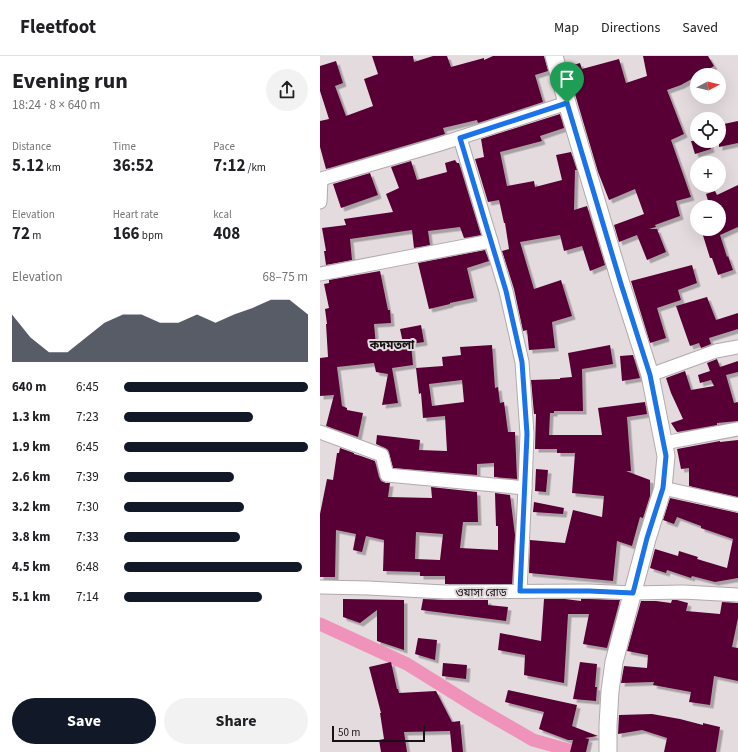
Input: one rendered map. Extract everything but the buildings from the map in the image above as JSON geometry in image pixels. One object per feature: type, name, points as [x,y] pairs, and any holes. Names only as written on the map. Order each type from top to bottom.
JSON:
[{"type":"street","points":[[554,56],[650,375],[666,456],[663,488],[647,538],[614,662],[610,691],[608,752]]},
{"type":"street","points":[[320,202],[321,179],[460,138],[567,103]]},
{"type":"street","points":[[460,138],[506,291],[522,362],[527,434],[520,591]]},
{"type":"street","points":[[320,274],[491,241]]},
{"type":"street","points":[[650,375],[716,351],[738,347]]},
{"type":"street","points":[[664,443],[738,429]]},
{"type":"street","points":[[320,432],[382,455],[387,475],[525,488]]},
{"type":"street","points":[[663,488],[738,505]]},
{"type":"street","name":"ওয়াসা রোড","points":[[320,587],[445,592],[589,591],[633,593],[683,592],[738,595]]},
{"type":"waterway","points":[[320,624],[407,664],[533,740],[576,752]]},
{"type":"district","name":"কদমতলা","points":[[392,345]]},
{"type":"route","points":[[567,103],[650,375],[666,456],[663,488],[647,538],[633,593],[589,591],[520,591],[527,434],[522,362],[506,291],[460,138],[567,103]]}]
